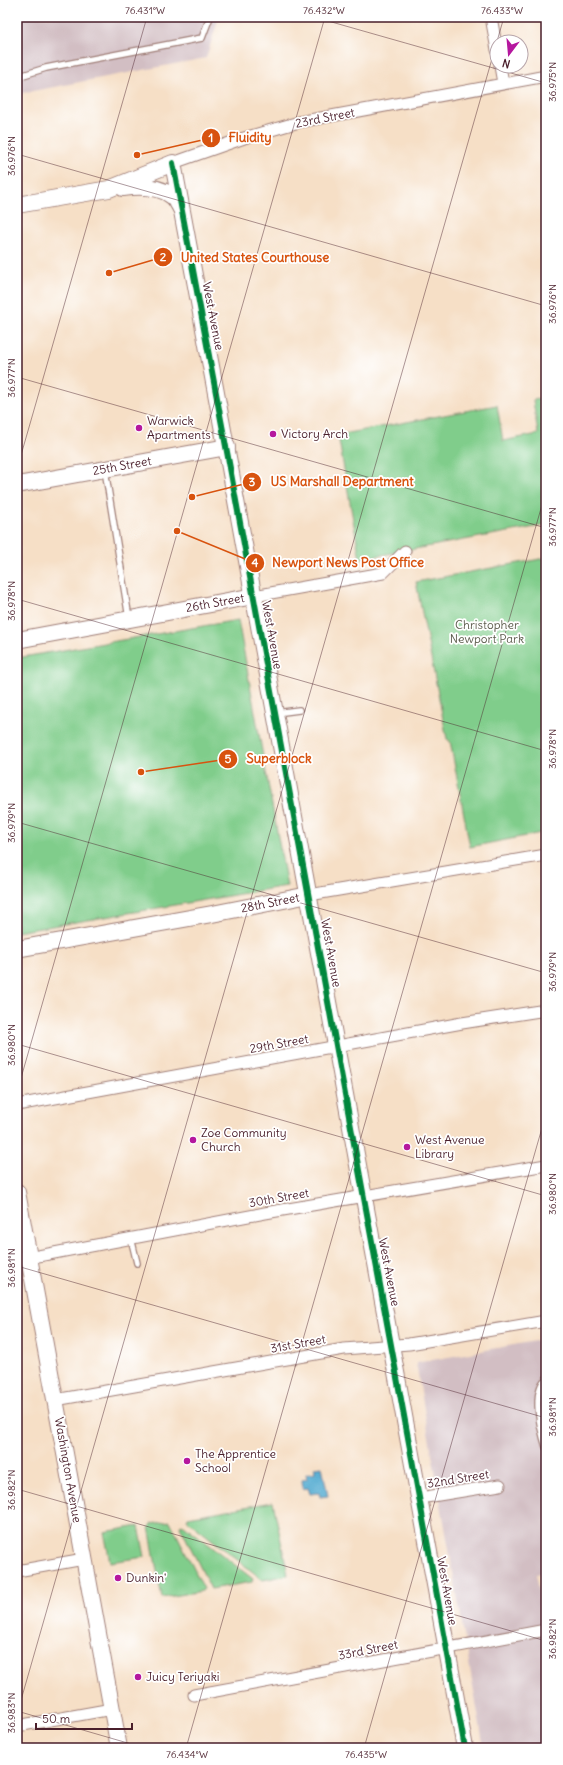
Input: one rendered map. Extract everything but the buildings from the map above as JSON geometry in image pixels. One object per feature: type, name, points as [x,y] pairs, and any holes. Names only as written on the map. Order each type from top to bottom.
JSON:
[{"type":"street","points":[[491,17],[494,34]]},
{"type":"street","points":[[501,74],[503,84]]},
{"type":"street","name":"23rd Street","points":[[17,205],[109,189],[173,163],[244,138],[299,122],[546,76]]},
{"type":"street","name":"West Avenue","points":[[173,163],[227,447],[465,1748]]},
{"type":"street","points":[[109,189],[138,186],[164,192],[173,197],[181,209]]},
{"type":"street","name":"25th Street","points":[[17,485],[227,447]]},
{"type":"street","name":"26th Street","points":[[17,640],[129,618],[383,573],[405,551]]},
{"type":"street","name":"28th Street","points":[[17,949],[309,895],[546,855]]},
{"type":"street","name":"29th Street","points":[[17,1105],[336,1046],[546,1010]]},
{"type":"street","name":"30th Street","points":[[23,1259],[364,1196],[546,1166]]},
{"type":"street","name":"Washington Avenue","points":[[17,1192],[23,1259],[55,1400],[119,1748]]},
{"type":"street","name":"31st Street","points":[[55,1400],[344,1349],[392,1346],[546,1320]]},
{"type":"street","name":"32nd Street","points":[[420,1498],[500,1485]]},
{"type":"street","points":[[17,1571],[84,1559]]},
{"type":"street","name":"33rd Street","points":[[194,1695],[546,1630]]},
{"type":"street","points":[[17,1726],[112,1709]]},
{"type":"lane","points":[[17,77],[46,68],[202,38],[210,17]]},
{"type":"lane","points":[[105,469],[129,618]]},
{"type":"lane","points":[[275,713],[299,710]]},
{"type":"lane","points":[[131,1238],[137,1264]]},
{"type":"lane","points":[[546,1378],[543,1381],[538,1397],[542,1433],[546,1447]]},
{"type":"shaded area","points":[[17,17],[219,17],[206,58],[17,94]]},
{"type":"shaded area","points":[[546,1339],[546,1572],[536,1574],[546,1625],[546,1748],[484,1748],[416,1363]]},
{"type":"green space","points":[[546,398],[546,525],[360,559],[338,435],[497,405],[503,441],[538,434],[533,400]]},
{"type":"green space","name":"Christopher Newport Park","points":[[546,558],[546,832],[470,847],[450,741],[447,739],[416,582]]},
{"type":"green space","points":[[238,620],[287,886],[17,932],[17,658]]},
{"type":"green space","points":[[273,1502],[288,1575],[263,1580],[187,1520],[188,1517]]},
{"type":"green space","points":[[170,1521],[204,1589],[202,1591],[162,1598],[149,1527],[151,1524]]},
{"type":"green space","points":[[181,1524],[253,1579],[252,1582],[211,1589],[180,1526]]},
{"type":"green space","points":[[139,1526],[145,1557],[110,1562],[104,1532]]},
{"type":"water","points":[[322,1466],[328,1496],[320,1497],[319,1493],[310,1494],[308,1488],[303,1489],[302,1480],[307,1479],[306,1474],[315,1472],[314,1467]]},
{"type":"cycle path","points":[[173,163],[465,1748]]},
{"type":"place","name":"Fluidity","points":[[137,155]]},
{"type":"place","name":"United States Courthouse","points":[[109,273]]},
{"type":"place","name":"Warwick Apartments","points":[[139,428]]},
{"type":"place","name":"Victory Arch","points":[[273,434]]},
{"type":"place","name":"US Marshall Department","points":[[192,497]]},
{"type":"place","name":"Newport News Post Office","points":[[177,531]]},
{"type":"place","name":"Superblock","points":[[141,772]]},
{"type":"place","name":"Zoe Community Church","points":[[193,1140]]},
{"type":"place","name":"West Avenue Library","points":[[407,1147]]},
{"type":"place","name":"The Apprentice School","points":[[187,1461]]},
{"type":"place","name":"Dunkin'","points":[[118,1578]]},
{"type":"place","name":"Juicy Teriyaki","points":[[138,1677]]}]
